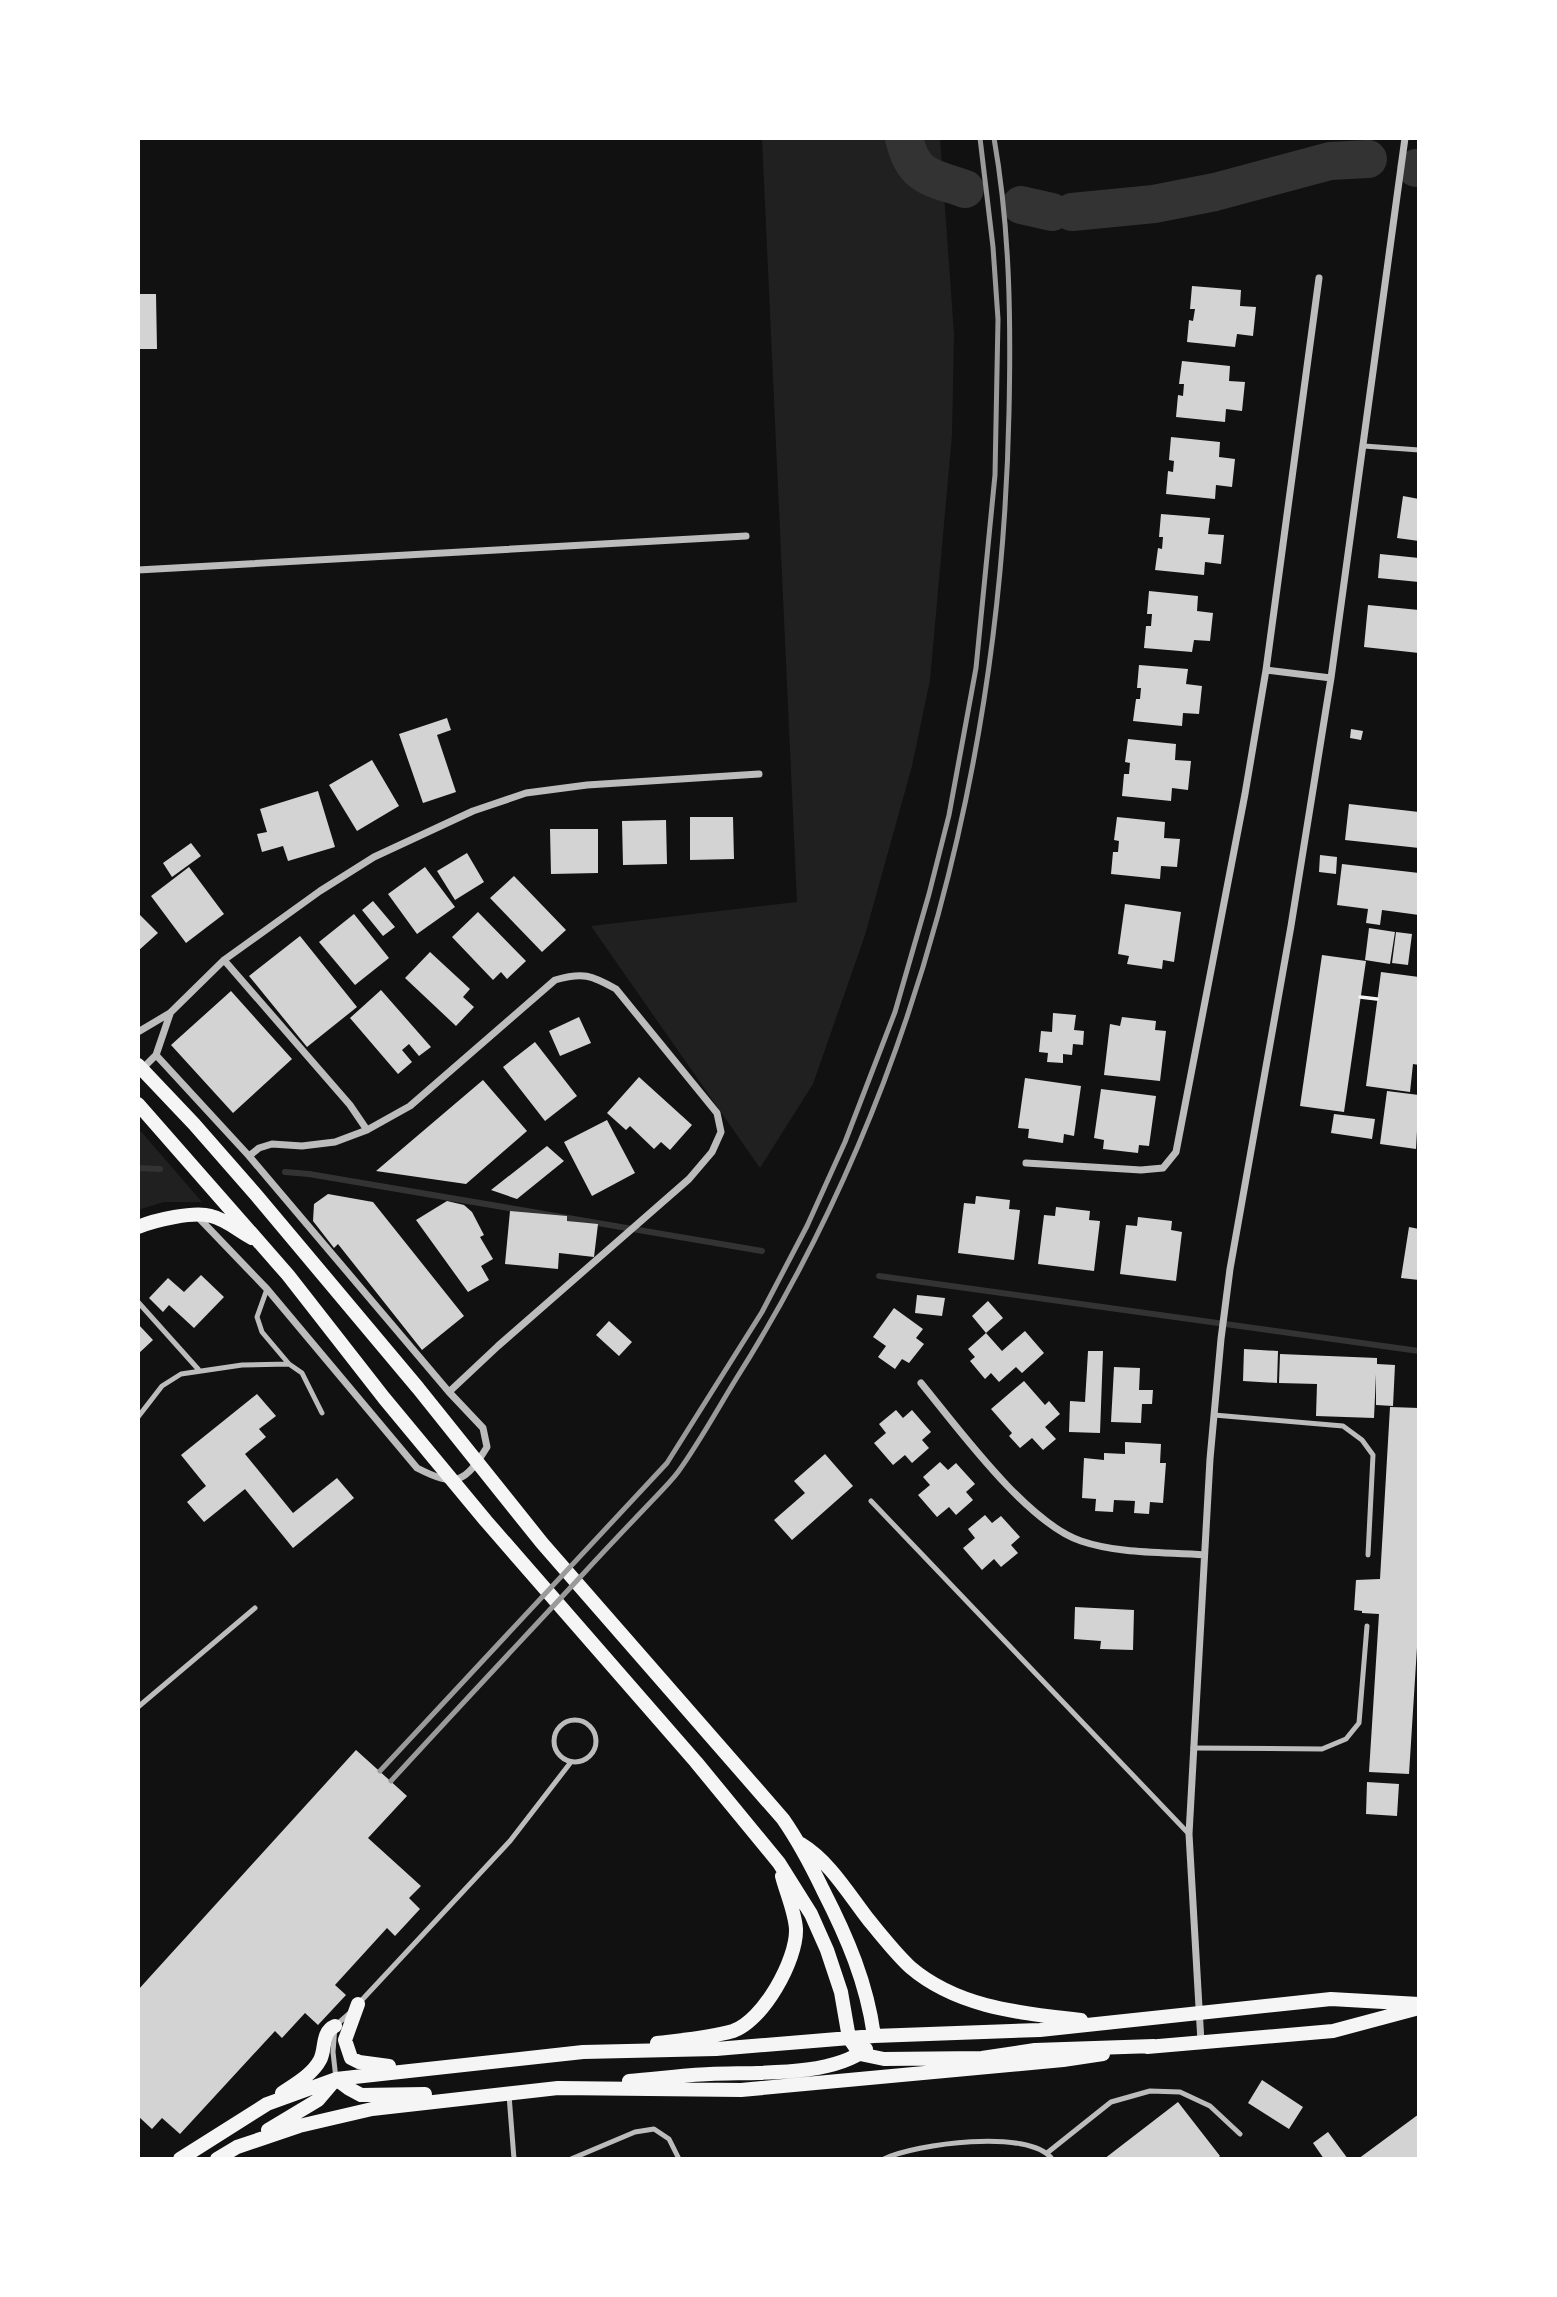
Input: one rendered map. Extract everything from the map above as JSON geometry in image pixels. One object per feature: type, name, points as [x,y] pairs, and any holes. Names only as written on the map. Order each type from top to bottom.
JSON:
[{"type":"main road","points":[[139,1069],[257,1196],[418,1388],[542,1543],[783,1819],[800,1843],[859,1967],[871,2012],[874,2036],[872,2043],[860,2054],[838,2064],[816,2069],[696,2075],[372,2109],[299,2126],[237,2147]]},
{"type":"main road","points":[[138,1104],[288,1275],[392,1409],[779,1863],[811,1914],[827,1950],[841,1992],[849,2038],[860,2054],[884,2059],[982,2058],[1035,2050],[1154,2046],[1333,2031],[1419,2006]]},
{"type":"main road","points":[[138,1227],[150,1222],[195,1215],[212,1216],[259,1242]]},
{"type":"main road","points":[[800,1843],[816,1853],[882,1936],[910,1966],[932,1983],[990,2008],[1103,2023]]},
{"type":"main road","points":[[267,2104],[336,2079],[583,2052],[735,2030],[752,2020],[780,1983],[792,1949],[796,1928],[779,1863]]},
{"type":"main road","points":[[583,2052],[716,2049],[874,2036],[1040,2030],[1331,1999],[1419,2006]]},
{"type":"main road","points":[[358,2004],[345,2040],[351,2057],[359,2062],[382,2067],[455,2064]]},
{"type":"main road","points":[[180,2159],[267,2104],[315,2069],[322,2057],[326,2034],[335,2026]]},
{"type":"main road","points":[[558,2088],[741,2090],[1063,2060],[1154,2046]]},
{"type":"main road","points":[[336,2079],[361,2095],[442,2094],[471,2097]]},
{"type":"main road","points":[[217,2159],[300,2112],[317,2100],[336,2079]]},
{"type":"street","points":[[1201,2042],[1189,1834],[1204,1555],[1221,1339],[1331,678],[1405,138]]},
{"type":"street","points":[[1026,1163],[1141,1170],[1163,1168],[1176,1152],[1243,807],[1266,670],[1319,278]]},
{"type":"street","points":[[138,570],[746,537]]},
{"type":"street","points":[[1266,670],[1331,678]]},
{"type":"street","points":[[138,1032],[170,1013],[224,960],[320,891],[374,857],[473,811],[526,793],[587,785],[759,774]]},
{"type":"street","points":[[224,960],[350,1105],[367,1130]]},
{"type":"street","points":[[249,1156],[259,1148],[272,1144],[303,1146],[335,1142],[367,1130],[410,1106],[555,980],[576,974],[593,976],[616,989],[717,1113],[722,1132],[712,1152],[689,1179],[622,1235],[449,1392]]},
{"type":"street","points":[[139,1069],[156,1055],[170,1013]]},
{"type":"street","points":[[156,1055],[249,1156],[449,1392],[483,1428],[487,1447],[472,1470],[458,1479],[441,1480],[417,1468],[267,1289],[195,1215]]},
{"type":"street","points":[[921,1383],[1023,1501],[1055,1529],[1078,1541],[1102,1548],[1204,1555]]},
{"type":"lane","points":[[1364,446],[1419,450]]},
{"type":"lane","points":[[267,1289],[257,1317],[262,1332],[289,1364],[302,1373],[322,1413]]},
{"type":"lane","points":[[138,1302],[198,1369]]},
{"type":"lane","points":[[138,1417],[162,1387],[181,1374],[198,1369],[289,1364]]},
{"type":"lane","points":[[1214,1415],[1343,1426],[1362,1440],[1373,1455],[1368,1555]]},
{"type":"lane","points":[[870,1501],[1189,1834]]},
{"type":"lane","points":[[138,1707],[255,1608]]},
{"type":"lane","points":[[1193,1748],[1322,1749],[1346,1739],[1359,1723],[1367,1626]]},
{"type":"lane","points":[[336,2079],[333,2052],[335,2026],[510,1841],[571,1762],[584,1760],[590,1755],[596,1744],[594,1730],[584,1721],[563,1723],[554,1734],[553,1741],[559,1755],[571,1762]]},
{"type":"lane","points":[[1047,2152],[1111,2102],[1150,2091],[1180,2092],[1210,2106],[1240,2134]]},
{"type":"lane","points":[[509,2095],[514,2159]]},
{"type":"lane","points":[[571,2159],[635,2132],[654,2129],[669,2139],[679,2159]]},
{"type":"lane","points":[[884,2159],[895,2154],[951,2142],[1013,2142],[1047,2152],[1052,2159]]},
{"type":"path","points":[[1360,997],[1377,999]]},
{"type":"shaded area","points":[[762,138],[940,138],[954,334],[952,435],[930,680],[912,766],[865,935],[813,1084],[760,1168],[591,926],[797,902]]},
{"type":"shaded area","points":[[138,1128],[202,1202],[164,1202],[138,1210]]},
{"type":"building","points":[[1192,286],[1241,290],[1240,306],[1256,307],[1253,336],[1237,334],[1235,347],[1187,342],[1189,320],[1193,321],[1195,309],[1190,309]]},
{"type":"building","points":[[138,294],[156,294],[157,349],[138,349]]},
{"type":"building","points":[[1182,361],[1230,366],[1229,381],[1245,382],[1242,411],[1226,409],[1225,422],[1176,417],[1178,395],[1183,396],[1184,384],[1179,384]]},
{"type":"building","points":[[1171,437],[1220,442],[1219,457],[1235,459],[1232,487],[1216,485],[1215,499],[1166,494],[1168,471],[1173,472],[1174,461],[1169,460]]},
{"type":"building","points":[[1403,496],[1419,499],[1419,541],[1397,538]]},
{"type":"building","points":[[1161,514],[1210,518],[1208,534],[1224,535],[1221,564],[1205,562],[1204,575],[1155,570],[1158,548],[1162,549],[1163,537],[1159,537]]},
{"type":"building","points":[[1380,554],[1419,558],[1419,582],[1378,578]]},
{"type":"building","points":[[1149,591],[1198,596],[1197,611],[1213,613],[1210,641],[1194,640],[1192,652],[1144,648],[1146,626],[1151,626],[1152,614],[1147,614]]},
{"type":"building","points":[[1368,605],[1419,610],[1419,653],[1364,647]]},
{"type":"building","points":[[1139,665],[1188,669],[1186,684],[1202,686],[1199,714],[1183,713],[1182,726],[1133,721],[1136,699],[1140,699],[1141,688],[1137,688]]},
{"type":"building","points":[[447,718],[451,730],[437,735],[456,792],[423,803],[399,734]]},
{"type":"building","points":[[1351,729],[1363,731],[1361,740],[1350,738]]},
{"type":"building","points":[[1128,739],[1176,744],[1175,760],[1191,761],[1188,790],[1172,788],[1171,801],[1122,796],[1124,774],[1129,774],[1130,763],[1125,762]]},
{"type":"building","points":[[372,760],[399,806],[357,831],[329,785]]},
{"type":"building","points":[[318,791],[335,847],[288,861],[283,846],[262,852],[257,834],[267,832],[260,809]]},
{"type":"building","points":[[1349,804],[1419,812],[1419,848],[1345,840]]},
{"type":"building","points":[[690,817],[733,817],[734,859],[690,860]]},
{"type":"building","points":[[1117,817],[1165,822],[1164,838],[1180,839],[1177,867],[1161,866],[1160,879],[1111,874],[1113,852],[1118,852],[1119,841],[1114,840]]},
{"type":"building","points":[[666,820],[667,864],[623,865],[622,821]]},
{"type":"building","points":[[550,829],[598,829],[598,873],[551,874]]},
{"type":"building","points":[[191,843],[201,856],[172,877],[163,863]]},
{"type":"building","points":[[467,853],[484,882],[455,900],[437,871]]},
{"type":"building","points":[[1320,855],[1337,857],[1336,874],[1319,872]]},
{"type":"building","points":[[1342,864],[1419,873],[1419,915],[1382,910],[1380,925],[1366,923],[1368,909],[1337,905]]},
{"type":"building","points":[[189,867],[224,914],[186,943],[151,896]]},
{"type":"building","points":[[425,867],[455,907],[417,934],[388,894]]},
{"type":"building","points":[[514,876],[566,930],[542,952],[490,898]]},
{"type":"building","points":[[373,901],[395,927],[383,936],[362,910]]},
{"type":"building","points":[[1125,904],[1181,912],[1174,962],[1163,960],[1162,969],[1127,964],[1129,956],[1118,954]]},
{"type":"building","points":[[478,912],[526,961],[507,979],[501,972],[493,980],[452,937]]},
{"type":"building","points":[[138,913],[158,933],[138,951]]},
{"type":"building","points":[[354,914],[389,958],[355,985],[319,942]]},
{"type":"building","points":[[1369,928],[1395,932],[1390,964],[1365,960]]},
{"type":"building","points":[[1396,932],[1412,934],[1408,965],[1392,963]]},
{"type":"building","points":[[300,936],[357,1007],[307,1047],[249,976]]},
{"type":"building","points":[[430,952],[470,989],[463,997],[474,1007],[456,1026],[405,978]]},
{"type":"building","points":[[1322,955],[1366,961],[1344,1112],[1300,1106]]},
{"type":"building","points":[[1381,972],[1419,977],[1419,1065],[1413,1064],[1410,1092],[1366,1086]]},
{"type":"building","points":[[381,990],[431,1047],[419,1056],[409,1044],[402,1050],[412,1062],[398,1074],[350,1018]]},
{"type":"building","points":[[231,991],[292,1059],[233,1113],[171,1045]]},
{"type":"building","points":[[1053,1013],[1076,1015],[1074,1030],[1084,1031],[1083,1045],[1073,1044],[1072,1055],[1063,1054],[1063,1063],[1047,1062],[1048,1053],[1039,1052],[1041,1031],[1052,1032]]},
{"type":"building","points":[[579,1017],[591,1043],[560,1056],[549,1031]]},
{"type":"building","points":[[1122,1017],[1156,1021],[1155,1030],[1166,1031],[1160,1081],[1104,1075],[1110,1024],[1120,1026]]},
{"type":"building","points":[[535,1042],[577,1096],[545,1121],[503,1067]]},
{"type":"building","points":[[639,1077],[692,1125],[670,1150],[661,1142],[654,1149],[630,1126],[626,1130],[607,1113]]},
{"type":"building","points":[[1025,1078],[1081,1086],[1074,1136],[1064,1134],[1063,1143],[1028,1138],[1029,1129],[1018,1128]]},
{"type":"building","points":[[483,1080],[527,1131],[466,1184],[376,1171]]},
{"type":"building","points":[[1101,1089],[1156,1096],[1149,1146],[1139,1145],[1138,1153],[1103,1149],[1104,1140],[1094,1138]]},
{"type":"building","points":[[1387,1091],[1419,1095],[1416,1149],[1380,1144]]},
{"type":"building","points":[[1334,1114],[1375,1119],[1372,1139],[1331,1133]]},
{"type":"building","points":[[607,1120],[635,1173],[592,1196],[564,1142]]},
{"type":"building","points":[[547,1146],[564,1161],[517,1199],[491,1190]]},
{"type":"building","points":[[328,1194],[373,1202],[464,1316],[422,1350],[338,1244],[334,1248],[313,1221],[314,1204]]},
{"type":"building","points":[[976,1196],[1010,1200],[1009,1209],[1020,1210],[1014,1260],[958,1253],[964,1203],[975,1204]]},
{"type":"building","points":[[447,1201],[464,1205],[472,1212],[484,1235],[480,1237],[493,1259],[481,1266],[489,1280],[468,1292],[416,1220]]},
{"type":"building","points":[[1056,1207],[1090,1211],[1089,1220],[1100,1221],[1094,1271],[1038,1264],[1044,1215],[1055,1216]]},
{"type":"building","points":[[510,1211],[567,1216],[567,1221],[598,1224],[594,1257],[559,1253],[558,1269],[505,1264]]},
{"type":"building","points":[[1138,1217],[1172,1221],[1171,1230],[1182,1232],[1176,1281],[1120,1274],[1126,1225],[1137,1226]]},
{"type":"building","points":[[1409,1227],[1419,1229],[1419,1280],[1401,1278]]},
{"type":"building","points":[[201,1275],[224,1297],[194,1328],[169,1305],[163,1312],[149,1298],[168,1278],[184,1292]]},
{"type":"building","points":[[917,1295],[945,1298],[942,1316],[915,1313]]},
{"type":"building","points":[[988,1301],[1003,1318],[986,1333],[972,1316]]},
{"type":"building","points":[[894,1308],[923,1329],[916,1338],[924,1344],[909,1363],[902,1359],[895,1369],[878,1357],[886,1346],[873,1337]]},
{"type":"building","points":[[609,1321],[632,1342],[619,1356],[596,1335]]},
{"type":"building","points":[[138,1324],[153,1340],[138,1354]]},
{"type":"building","points":[[1025,1331],[1044,1353],[1022,1373],[1016,1367],[999,1382],[991,1373],[985,1379],[970,1361],[975,1357],[968,1349],[986,1333],[1002,1351]]},
{"type":"building","points":[[1244,1349],[1278,1351],[1277,1383],[1243,1381]]},
{"type":"building","points":[[1088,1351],[1103,1351],[1100,1433],[1069,1432],[1070,1401],[1085,1402]]},
{"type":"building","points":[[1280,1354],[1377,1358],[1377,1364],[1395,1365],[1393,1406],[1376,1405],[1376,1374],[1374,1418],[1316,1416],[1317,1384],[1279,1383]]},
{"type":"building","points":[[1114,1367],[1140,1368],[1139,1390],[1153,1390],[1152,1404],[1142,1404],[1141,1423],[1111,1422]]},
{"type":"building","points":[[1024,1381],[1045,1405],[1049,1401],[1060,1414],[1045,1427],[1056,1439],[1043,1450],[1032,1438],[1020,1448],[1009,1436],[1012,1433],[991,1409]]},
{"type":"building","points":[[257,1394],[276,1416],[259,1429],[266,1437],[245,1454],[293,1513],[337,1478],[354,1498],[293,1548],[245,1489],[204,1522],[187,1502],[206,1486],[181,1455]]},
{"type":"building","points":[[1390,1407],[1419,1408],[1419,1616],[1409,1774],[1369,1772],[1379,1614],[1354,1610],[1356,1580],[1380,1579]]},
{"type":"building","points":[[896,1410],[903,1418],[912,1410],[931,1432],[922,1440],[929,1448],[912,1463],[905,1455],[893,1465],[874,1443],[886,1433],[879,1424]]},
{"type":"building","points":[[1125,1442],[1161,1444],[1160,1463],[1166,1463],[1163,1503],[1150,1502],[1149,1514],[1134,1513],[1135,1501],[1114,1500],[1113,1512],[1095,1511],[1096,1499],[1082,1498],[1084,1458],[1104,1460],[1104,1453],[1125,1454]]},
{"type":"building","points":[[825,1454],[853,1486],[792,1540],[774,1520],[805,1493],[794,1481]]},
{"type":"building","points":[[940,1462],[948,1470],[956,1463],[975,1484],[966,1492],[973,1500],[956,1515],[949,1507],[937,1517],[918,1495],[930,1485],[923,1477]]},
{"type":"building","points":[[985,1515],[992,1523],[1001,1516],[1020,1537],[1011,1545],[1018,1553],[1001,1567],[994,1559],[982,1570],[963,1548],[975,1538],[968,1529]]},
{"type":"building","points":[[1075,1607],[1134,1610],[1133,1650],[1100,1649],[1101,1641],[1074,1639]]},
{"type":"building","points":[[356,1750],[407,1796],[368,1838],[421,1886],[409,1898],[420,1909],[395,1936],[387,1928],[335,1985],[346,1995],[318,2025],[305,2013],[282,2038],[275,2031],[180,2134],[162,2118],[152,2129],[138,2116],[138,1990]]},
{"type":"building","points":[[1367,1782],[1399,1784],[1397,1816],[1366,1814]]},
{"type":"building","points":[[1262,2080],[1303,2107],[1289,2129],[1248,2103]]},
{"type":"building","points":[[1178,2102],[1220,2156],[1217,2159],[1104,2159]]},
{"type":"building","points":[[1419,2114],[1419,2159],[1358,2159]]},
{"type":"building","points":[[1328,2132],[1348,2159],[1324,2159],[1313,2143]]},
{"type":"waterway","points":[[904,138],[918,169],[933,178],[965,189]]},
{"type":"waterway","points":[[1072,212],[1154,204],[1215,192],[1330,161],[1368,159]]},
{"type":"waterway","points":[[1021,205],[1052,212]]},
{"type":"waterway","points":[[138,1168],[160,1169]]},
{"type":"waterway","points":[[285,1172],[762,1251]]},
{"type":"waterway","points":[[879,1276],[1419,1351]]},
{"type":"railway","points":[[380,1771],[667,1463],[762,1312],[807,1226],[845,1142],[895,1012],[949,815],[976,668],[995,475],[998,319],[993,247],[980,138]]},
{"type":"railway","points":[[391,1781],[667,1485],[686,1461],[800,1269],[854,1154],[901,1036],[938,915],[968,791],[989,666],[1003,539],[1009,412],[1009,309],[1006,240],[994,138]]}]
